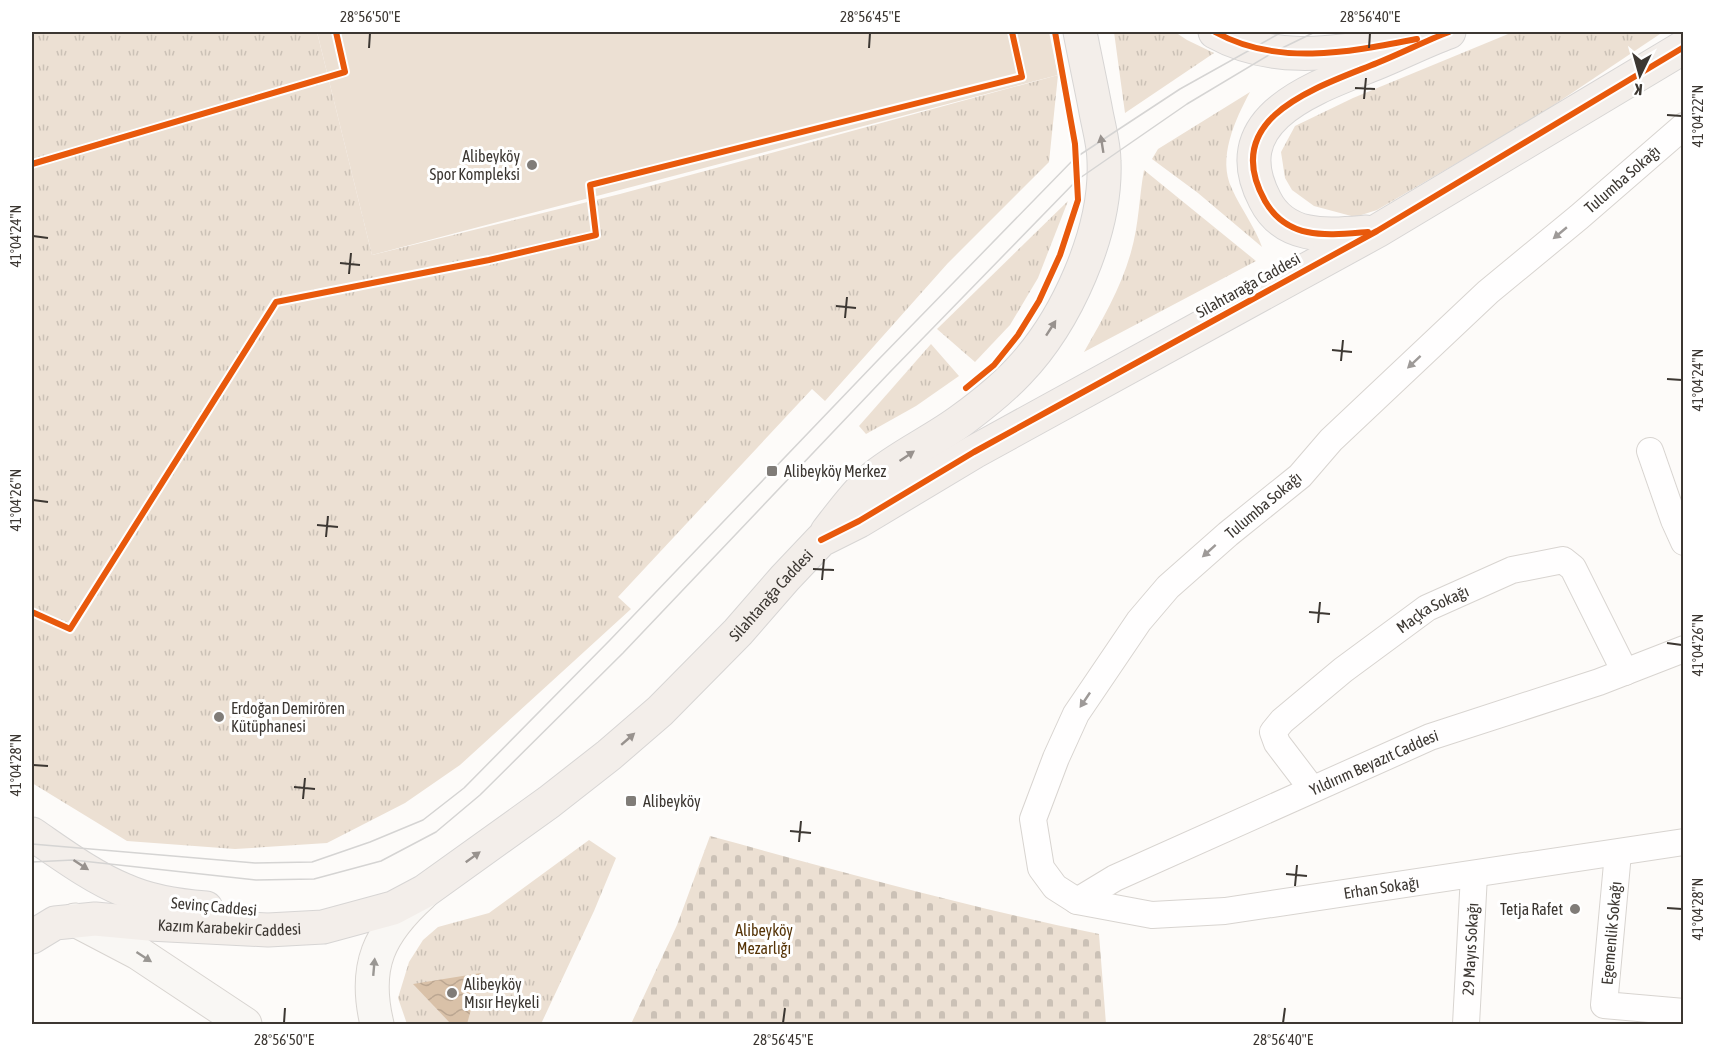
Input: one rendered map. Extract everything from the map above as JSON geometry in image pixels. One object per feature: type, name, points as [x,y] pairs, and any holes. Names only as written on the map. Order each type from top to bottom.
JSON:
[{"type":"main road","points":[[821,540],[872,479],[960,422],[991,398],[1019,371],[1041,344],[1062,311],[1082,272],[1093,242],[1104,181],[1104,160],[1080,32]]},
{"type":"main road","points":[[1215,32],[1274,52],[1304,54],[1357,50],[1445,33]]},
{"type":"main road","points":[[1377,231],[1333,235],[1305,233],[1282,222],[1266,204],[1257,185],[1253,161],[1256,139],[1269,119],[1285,105],[1346,75],[1445,33]]},
{"type":"main road","name":"Silahtarağa Caddesi","points":[[426,891],[549,802],[660,711],[730,640],[821,540],[860,521],[974,452],[1377,231],[1683,47]]},
{"type":"main road","name":"Sevinç Caddesi","points":[[32,834],[110,884],[145,898],[205,908],[319,912],[340,922]]},
{"type":"main road","points":[[377,1024],[373,1006],[375,956],[399,917],[426,891]]},
{"type":"main road","name":"Kazım Karabekir Caddesi","points":[[32,937],[55,923],[94,919],[268,930],[323,927],[393,908],[426,891]]},
{"type":"main road","points":[[75,920],[138,953],[245,1024]]},
{"type":"street","name":"Tulumba Sokağı","points":[[1077,901],[1055,887],[1041,868],[1033,819],[1056,758],[1076,714],[1139,621],[1168,587],[1228,534],[1300,476],[1331,440],[1488,292],[1683,126]]},
{"type":"street","points":[[1650,451],[1683,542]]},
{"type":"street","name":"Maçka Sokağı","points":[[1312,789],[1276,743],[1273,732],[1282,721],[1343,670],[1427,608],[1512,570],[1563,560],[1573,568],[1625,672]]},
{"type":"street","name":"Yıldırım Beyazıt Caddesi","points":[[1077,901],[1115,878],[1430,737],[1599,682],[1683,649]]},
{"type":"street","name":"Erhan Sokağı","points":[[1077,901],[1152,915],[1225,911],[1683,842]]},
{"type":"street","name":"Egemenlik Sokağı","points":[[1618,853],[1604,1005],[1683,1012]]},
{"type":"street","name":"29 Mayıs Sokağı","points":[[1466,1024],[1474,875]]},
{"type":"green space","points":[[32,32],[317,32],[372,255],[620,194],[1058,75],[1049,162],[948,263],[825,401],[812,389],[618,597],[631,609],[460,765],[405,803],[327,843],[235,849],[127,841],[32,783]]},
{"type":"green space","name":"Alibeyköy Spor Kompleksi","points":[[317,32],[1049,32],[1058,75],[372,255]]},
{"type":"green space","points":[[1114,32],[1175,32],[1214,53],[1125,113]]},
{"type":"green space","points":[[1513,32],[1663,32],[1539,115],[1377,210],[1355,217],[1314,206],[1292,190],[1285,178],[1281,152],[1295,126],[1353,98]]},
{"type":"green space","points":[[1250,92],[1230,139],[1226,165],[1232,189],[1262,247],[1198,193],[1152,159],[1158,149]]},
{"type":"green space","points":[[1144,170],[1256,261],[1084,352],[1110,304],[1127,265],[1136,232]]},
{"type":"green space","points":[[1068,201],[1038,278],[1010,325],[975,362],[937,329]]},
{"type":"green space","points":[[931,344],[959,376],[916,406],[866,434],[859,426]]},
{"type":"green space","name":"Alibeyköy Mezarlığı","points":[[710,836],[952,900],[1099,934],[1106,1024],[631,1024],[677,925]]},
{"type":"green space","points":[[589,840],[616,858],[541,1024],[407,1024],[398,998],[409,962],[423,940],[438,927],[489,913]]},
{"type":"water","points":[[481,973],[467,1024],[451,1024],[413,984]]},
{"type":"tram line","points":[[32,844],[255,863],[312,862],[370,842],[423,820],[464,788],[610,640],[1075,158],[1180,89],[1282,32]]},
{"type":"tram line","points":[[32,862],[73,860],[256,880],[314,879],[381,861],[436,832],[480,795],[623,653],[890,372],[1077,180],[1187,104],[1274,52],[1315,32]]},
{"type":"cycle path","points":[[32,164],[345,72],[336,32]]},
{"type":"cycle path","points":[[32,612],[70,629],[276,302],[489,260],[596,235],[590,185],[1022,77],[1012,32]]},
{"type":"cycle path","points":[[966,388],[994,365],[1018,335],[1039,301],[1060,255],[1078,200],[1075,144],[1055,32]]},
{"type":"cycle path","points":[[1215,32],[1239,43],[1264,50],[1314,54],[1417,39]]},
{"type":"cycle path","points":[[1368,232],[1310,233],[1285,223],[1274,214],[1265,201],[1254,172],[1254,147],[1264,127],[1281,110],[1303,95],[1449,32]]},
{"type":"cycle path","points":[[821,540],[859,521],[974,452],[1377,231],[1684,47]]},
{"type":"place","name":"Alibeyköy Spor Kompleksi","points":[[532,165]]},
{"type":"place","name":"Alibeyköy Merkez","points":[[772,471]]},
{"type":"place","name":"Erdoğan Demirören Kütüphanesi","points":[[219,717]]},
{"type":"place","name":"Alibeyköy","points":[[631,801]]},
{"type":"place","name":"Tetja Rafet","points":[[1575,909]]},
{"type":"place","name":"Alibeyköy Mısır Heykeli","points":[[452,993]]}]
